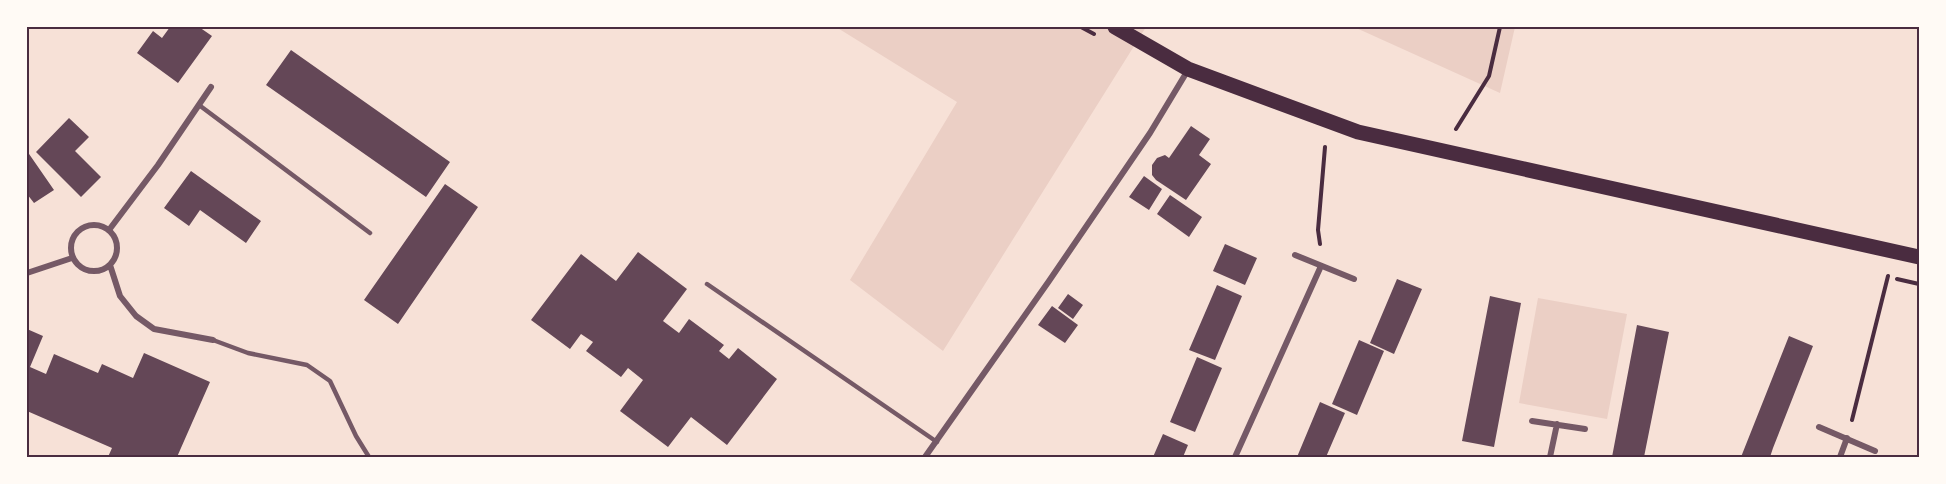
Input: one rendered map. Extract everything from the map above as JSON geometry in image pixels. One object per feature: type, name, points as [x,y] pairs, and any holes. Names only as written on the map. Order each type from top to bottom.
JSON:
[{"type":"main road","points":[[1115,27],[1188,69],[1358,132],[1919,257]]},
{"type":"street","points":[[925,457],[1150,133],[1188,69]]},
{"type":"street","points":[[108,230],[158,165],[212,87]]},
{"type":"street","points":[[90,225],[101,226],[108,230],[117,245],[114,259],[110,265],[100,271],[90,271],[78,266],[72,258],[71,241],[80,229],[90,225]]},
{"type":"street","points":[[1295,255],[1354,279]]},
{"type":"street","points":[[27,273],[72,258]]},
{"type":"street","points":[[110,265],[120,296],[136,316],[145,323],[154,329],[213,340]]},
{"type":"street","points":[[1235,457],[1322,266]]},
{"type":"street","points":[[1532,421],[1585,429]]},
{"type":"street","points":[[1550,457],[1557,424]]},
{"type":"street","points":[[1819,427],[1875,451]]},
{"type":"street","points":[[1840,457],[1847,438]]},
{"type":"lane","points":[[199,105],[370,233]]},
{"type":"lane","points":[[707,284],[937,442]]},
{"type":"lane","points":[[213,340],[248,353],[307,365],[330,381],[356,436],[369,457]]},
{"type":"path","points":[[1442,150],[1489,76],[1500,27]]},
{"type":"path","points":[[1322,266],[1318,230],[1325,147]]},
{"type":"path","points":[[1847,438],[1888,276]]},
{"type":"shaded area","points":[[836,27],[1146,27],[943,351],[850,280],[957,102]]},
{"type":"shaded area","points":[[1354,27],[1515,27],[1500,93]]},
{"type":"shaded area","points":[[1538,298],[1627,314],[1607,419],[1519,403]]},
{"type":"building","points":[[170,27],[199,27],[212,36],[178,83],[137,53],[153,31],[162,38]]},
{"type":"building","points":[[291,50],[450,162],[426,197],[266,85]]},
{"type":"building","points":[[69,118],[89,137],[75,151],[101,177],[81,197],[36,152]]},
{"type":"building","points":[[1191,126],[1210,139],[1199,155],[1211,164],[1186,200],[1156,180],[1152,175],[1152,165],[1157,158],[1165,155],[1169,158]]},
{"type":"building","points":[[27,151],[54,190],[34,203],[27,194]]},
{"type":"building","points":[[191,171],[261,221],[246,243],[200,210],[189,226],[164,208]]},
{"type":"building","points":[[1144,176],[1162,189],[1149,210],[1129,197]]},
{"type":"building","points":[[445,184],[478,207],[398,324],[364,300]]},
{"type":"building","points":[[1170,195],[1202,217],[1189,237],[1157,214]]},
{"type":"building","points":[[1225,244],[1257,258],[1245,285],[1213,271]]},
{"type":"building","points":[[638,252],[687,289],[663,321],[679,333],[689,319],[724,345],[719,351],[729,359],[738,348],[777,379],[727,445],[691,417],[668,447],[620,411],[643,380],[628,368],[621,377],[586,351],[593,342],[581,334],[570,349],[531,320],[581,254],[616,281]]},
{"type":"building","points":[[1397,279],[1422,289],[1394,354],[1370,343]]},
{"type":"building","points":[[1217,285],[1242,296],[1215,360],[1189,350]]},
{"type":"building","points":[[1068,294],[1083,305],[1073,319],[1058,308]]},
{"type":"building","points":[[1490,296],[1521,303],[1494,447],[1462,441]]},
{"type":"building","points":[[1052,306],[1078,325],[1065,343],[1038,325]]},
{"type":"building","points":[[1637,325],[1669,332],[1644,457],[1612,457]]},
{"type":"building","points":[[27,329],[43,336],[30,367],[46,374],[54,354],[98,373],[102,364],[133,378],[144,353],[210,382],[177,457],[108,457],[112,448],[27,411]]},
{"type":"building","points":[[1789,336],[1813,346],[1770,457],[1741,457]]},
{"type":"building","points":[[1359,340],[1384,351],[1357,415],[1332,404]]},
{"type":"building","points":[[1197,357],[1222,368],[1195,432],[1170,422]]},
{"type":"building","points":[[1320,402],[1345,413],[1326,457],[1297,457]]},
{"type":"building","points":[[1163,434],[1188,445],[1183,457],[1153,457]]}]
